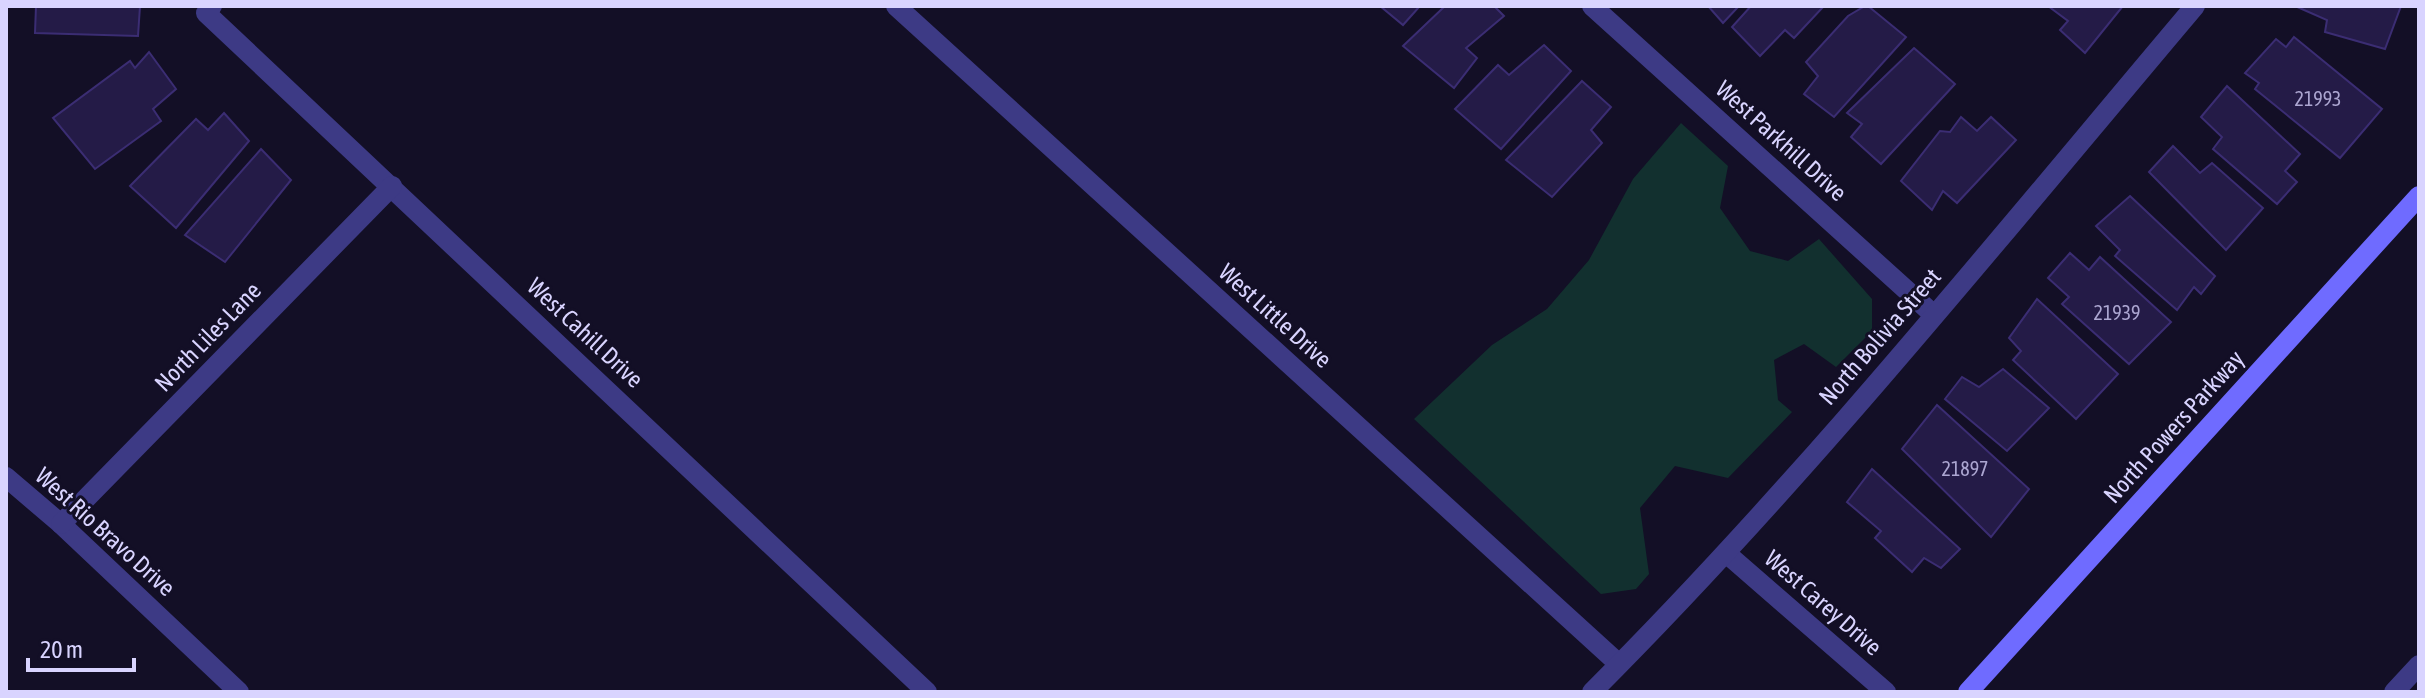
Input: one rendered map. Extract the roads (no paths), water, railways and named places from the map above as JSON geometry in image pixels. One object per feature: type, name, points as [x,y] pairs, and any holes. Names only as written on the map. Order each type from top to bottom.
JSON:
[{"type":"street","name":"West Little Drive","points":[[896,6],[1619,664]]},
{"type":"street","name":"West Parkhill Drive","points":[[1592,6],[1934,315]]},
{"type":"street","name":"North Bolivia Street","points":[[1592,692],[1726,553],[1934,315],[2195,6]]},
{"type":"street","name":"West Cahill Drive","points":[[209,10],[927,692]]},
{"type":"street","name":"North Liles Lane","points":[[61,524],[392,186]]},
{"type":"street","name":"North Powers Parkway","points":[[1968,692],[2419,196]]},
{"type":"street","name":"West Rio Bravo Drive","points":[[6,477],[61,524],[239,692]]},
{"type":"street","name":"West Carey Drive","points":[[1726,553],[1886,692]]},
{"type":"street","points":[[2394,692],[2419,665]]}]
